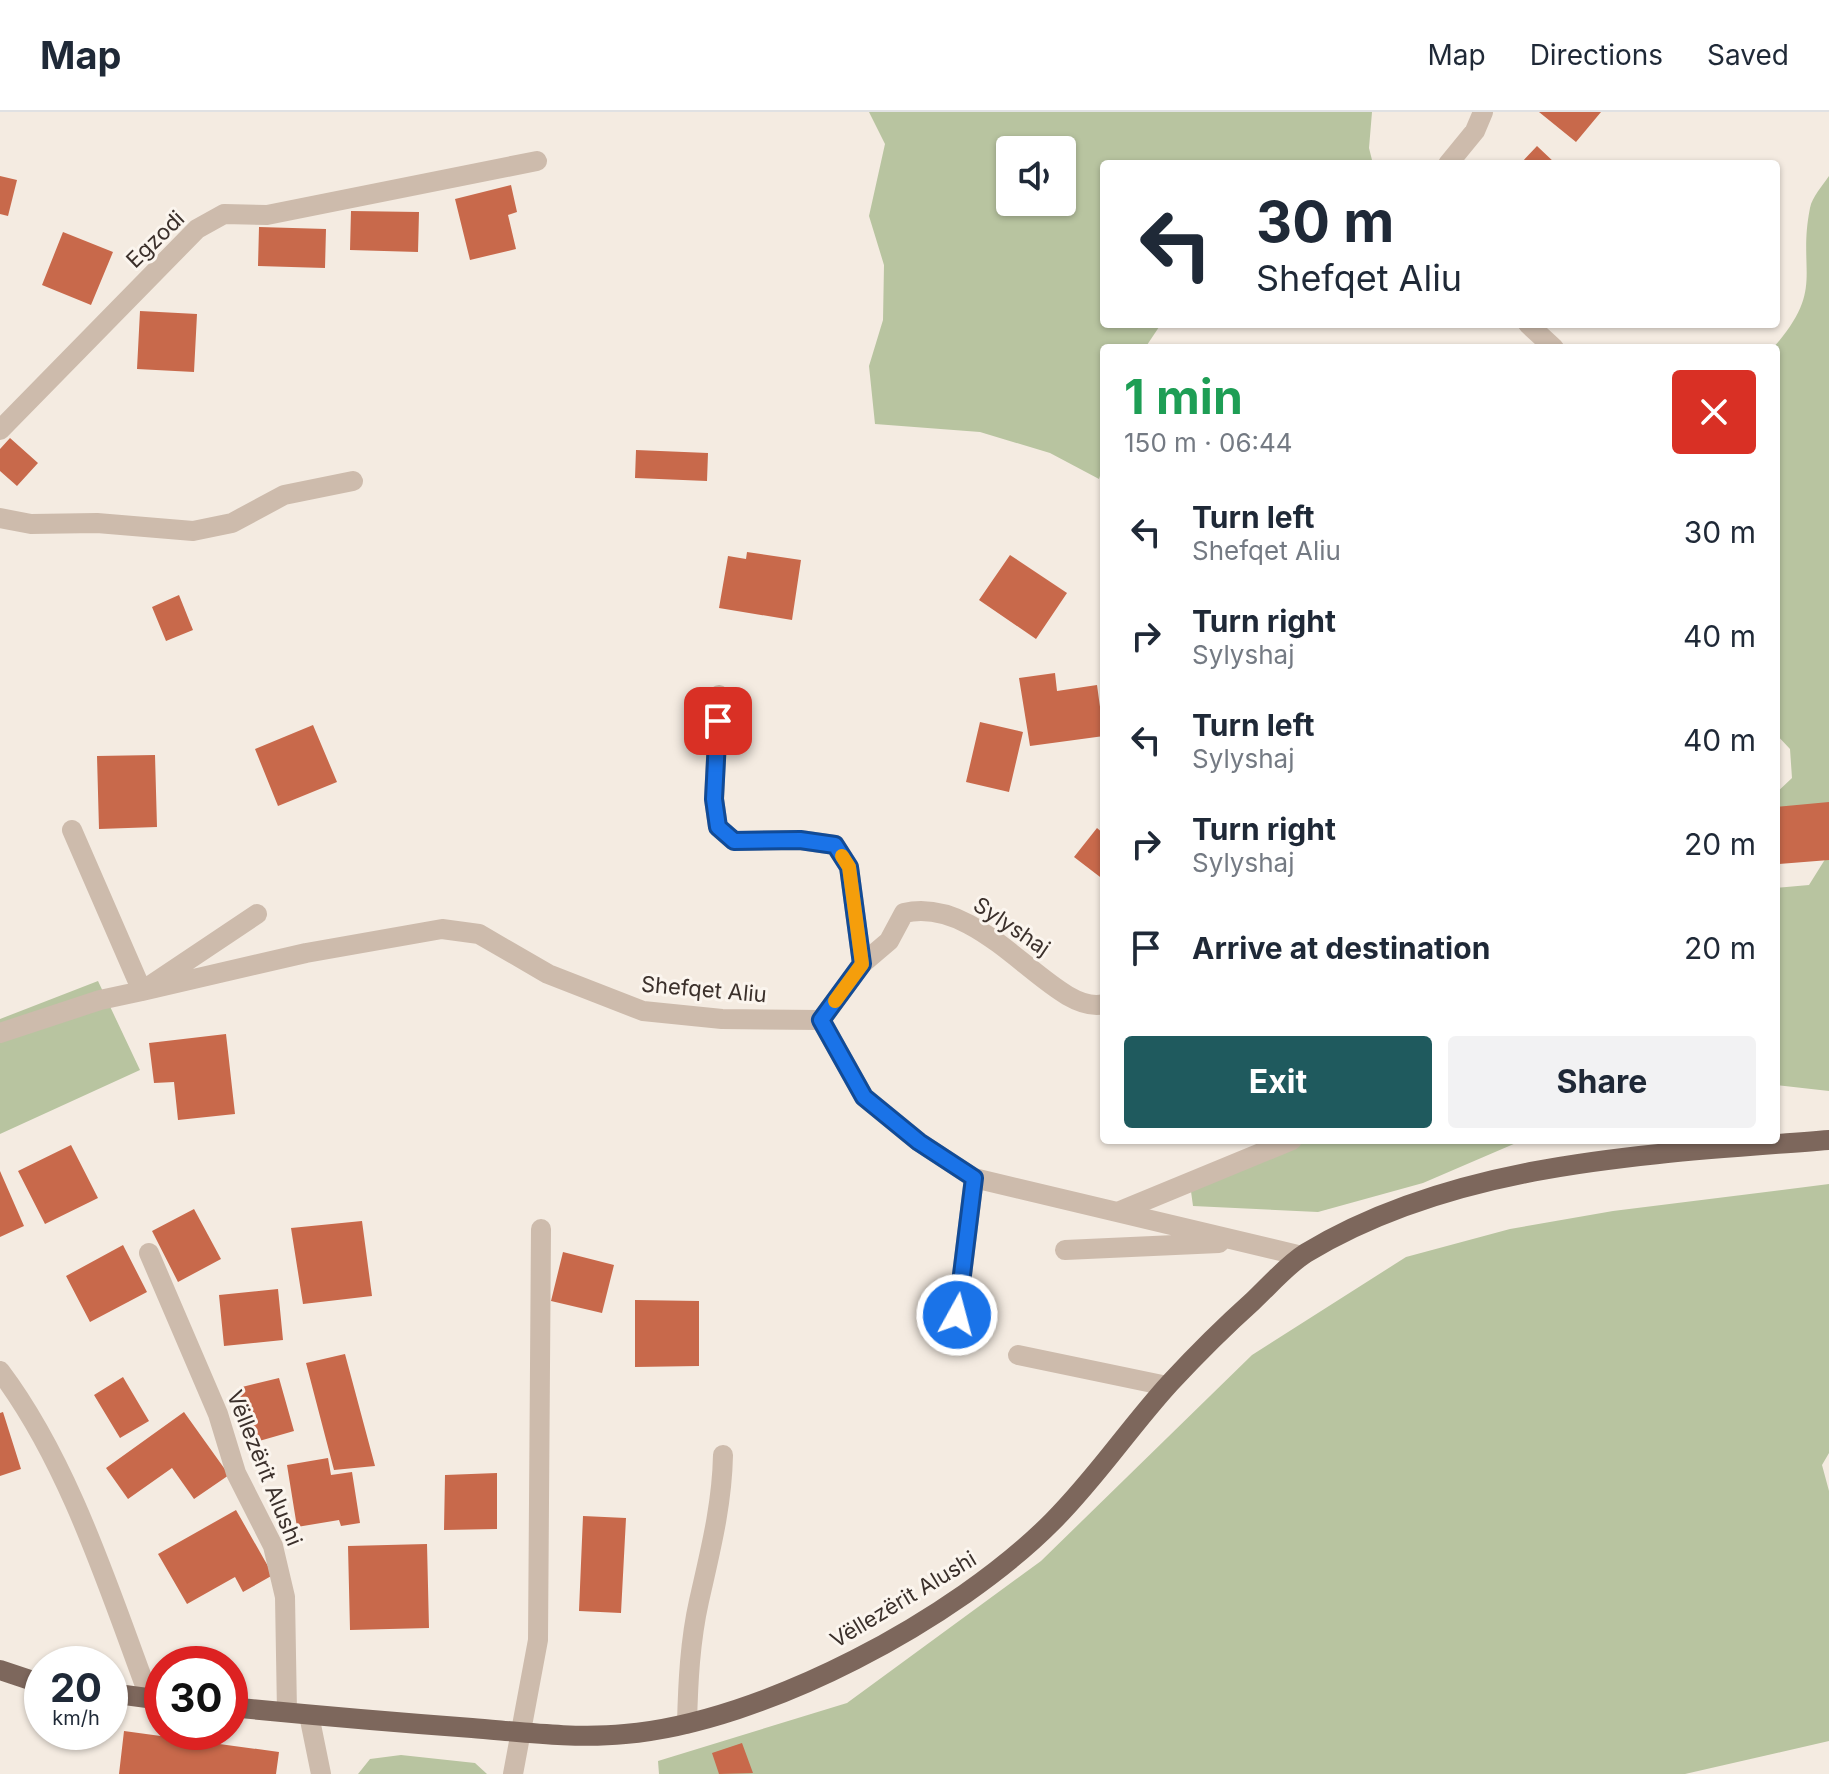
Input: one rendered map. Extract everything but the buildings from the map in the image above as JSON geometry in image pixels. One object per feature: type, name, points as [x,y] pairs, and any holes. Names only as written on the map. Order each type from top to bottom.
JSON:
[{"type":"main road","name":"Vëllezërit Alushi","points":[[1780,1144],[1829,1140]]},
{"type":"main road","name":"Vëllezërit Alushi","points":[[248,1709],[522,1732],[624,1735],[687,1724],[792,1690],[907,1630],[990,1577],[1052,1522],[1167,1386],[1302,1256],[1363,1223],[1493,1180],[1613,1157],[1778,1144]]},
{"type":"main road","points":[[0,1670],[24,1678]]},
{"type":"street","points":[[1451,160],[1475,131],[1483,112]]},
{"type":"street","name":"Egzodi","points":[[0,430],[197,229],[224,214],[267,215],[537,161]]},
{"type":"street","points":[[1532,328],[1550,344]]},
{"type":"street","points":[[0,518],[31,524],[97,523],[193,531],[232,523],[284,495],[353,481]]},
{"type":"street","points":[[719,695],[714,799],[718,827],[734,841],[800,840],[835,845],[849,867],[862,964]]},
{"type":"street","points":[[72,830],[142,991]]},
{"type":"street","name":"Sylyshaj","points":[[821,1020],[862,964],[889,941],[904,913],[921,909],[951,915],[1032,966],[1063,995],[1091,1007],[1100,1005]]},
{"type":"street","name":"Shefqet Aliu","points":[[142,991],[257,914]]},
{"type":"street","name":"Shefqet Aliu","points":[[0,1033],[100,1000],[306,953],[442,929],[479,934],[560,980],[643,1011],[722,1019],[821,1020]]},
{"type":"street","points":[[821,1020],[864,1097],[919,1142],[974,1178],[1302,1256]]},
{"type":"street","points":[[1120,1211],[1282,1144]]},
{"type":"street","points":[[957,1315],[974,1178]]},
{"type":"street","points":[[513,1774],[538,1640],[541,1229]]},
{"type":"street","points":[[1065,1250],[1239,1242]]},
{"type":"street","name":"Vëllezërit Alushi","points":[[149,1253],[218,1414],[236,1473],[273,1546],[285,1597],[287,1712]]},
{"type":"street","points":[[1018,1355],[1167,1386]]},
{"type":"street","points":[[0,1371],[29,1410],[57,1467],[144,1671]]},
{"type":"street","points":[[687,1724],[690,1664],[698,1603],[722,1502],[723,1455]]},
{"type":"street","points":[[309,1715],[321,1774]]},
{"type":"green space","points":[[869,112],[1372,112],[1369,148],[1372,160],[1100,160],[1100,328],[1158,328],[1148,344],[1100,344],[1099,479],[1050,453],[980,432],[875,424],[869,366],[883,320],[884,265],[869,216],[885,144]]},
{"type":"green space","points":[[1829,176],[1829,848],[1816,822],[1780,813],[1780,789],[1792,778],[1790,749],[1780,738],[1780,344],[1776,344],[1799,310],[1805,294],[1807,230],[1815,195]]},
{"type":"green space","points":[[1829,853],[1829,1091],[1780,1085],[1780,888],[1809,885]]},
{"type":"green space","points":[[98,981],[140,1070],[0,1134],[0,1019]]},
{"type":"green space","points":[[1295,1144],[1514,1144],[1423,1183],[1318,1212],[1193,1206],[1190,1184]]},
{"type":"green space","points":[[1829,1184],[1829,1453],[1822,1465],[1829,1491],[1829,1741],[1685,1774],[659,1774],[658,1761],[847,1703],[1041,1561],[1252,1355],[1406,1257],[1510,1229],[1613,1211]]},
{"type":"green space","points":[[401,1755],[475,1763],[487,1774],[358,1774],[370,1759]]},
{"type":"slow traffic","points":[[835,1001],[862,964],[849,867],[842,856]]},
{"type":"route","points":[[718,721],[714,799],[718,827],[734,841],[800,840],[835,845],[849,867],[862,964],[821,1020],[841,1062],[864,1097],[919,1142],[974,1178],[957,1315]]}]
